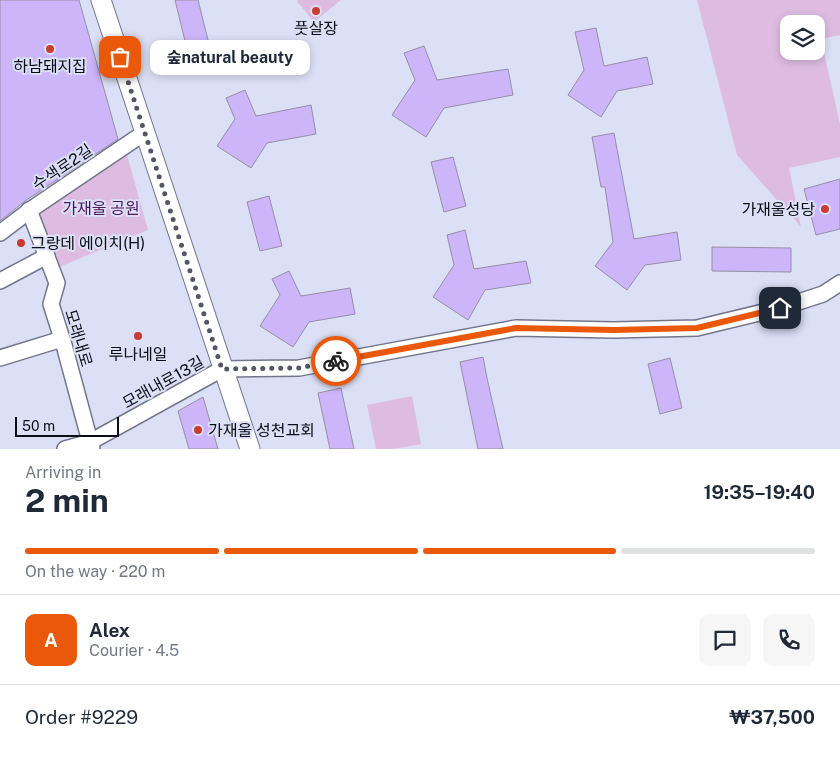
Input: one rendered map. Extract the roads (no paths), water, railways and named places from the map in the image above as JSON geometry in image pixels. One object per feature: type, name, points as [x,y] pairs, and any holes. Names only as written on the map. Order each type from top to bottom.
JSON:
[{"type":"street","points":[[101,0],[250,449]]},
{"type":"street","name":"수색로2길","points":[[0,233],[29,210],[144,133]]},
{"type":"street","name":"모래내로","points":[[29,210],[57,283],[51,304],[91,445]]},
{"type":"street","points":[[0,281],[46,256]]},
{"type":"street","points":[[222,369],[299,368],[516,328],[614,330],[697,328],[780,308],[823,294],[840,283]]},
{"type":"street","points":[[0,358],[62,338]]},
{"type":"street","name":"모래내로13길","points":[[65,449],[91,445],[222,369]]},
{"type":"place","name":"풋살장","points":[[316,11]]},
{"type":"place","name":"하남돼지집","points":[[50,49]]},
{"type":"place","name":"숲natural beauty","points":[[120,57]]},
{"type":"place","name":"가재울성당","points":[[825,209]]},
{"type":"place","name":"그랑데 에이치(H)","points":[[21,243]]},
{"type":"place","name":"루나네일","points":[[138,336]]},
{"type":"place","name":"가재울 성천교회","points":[[198,430]]},
{"type":"park label","name":"가재울 공원","points":[[101,208]]}]
